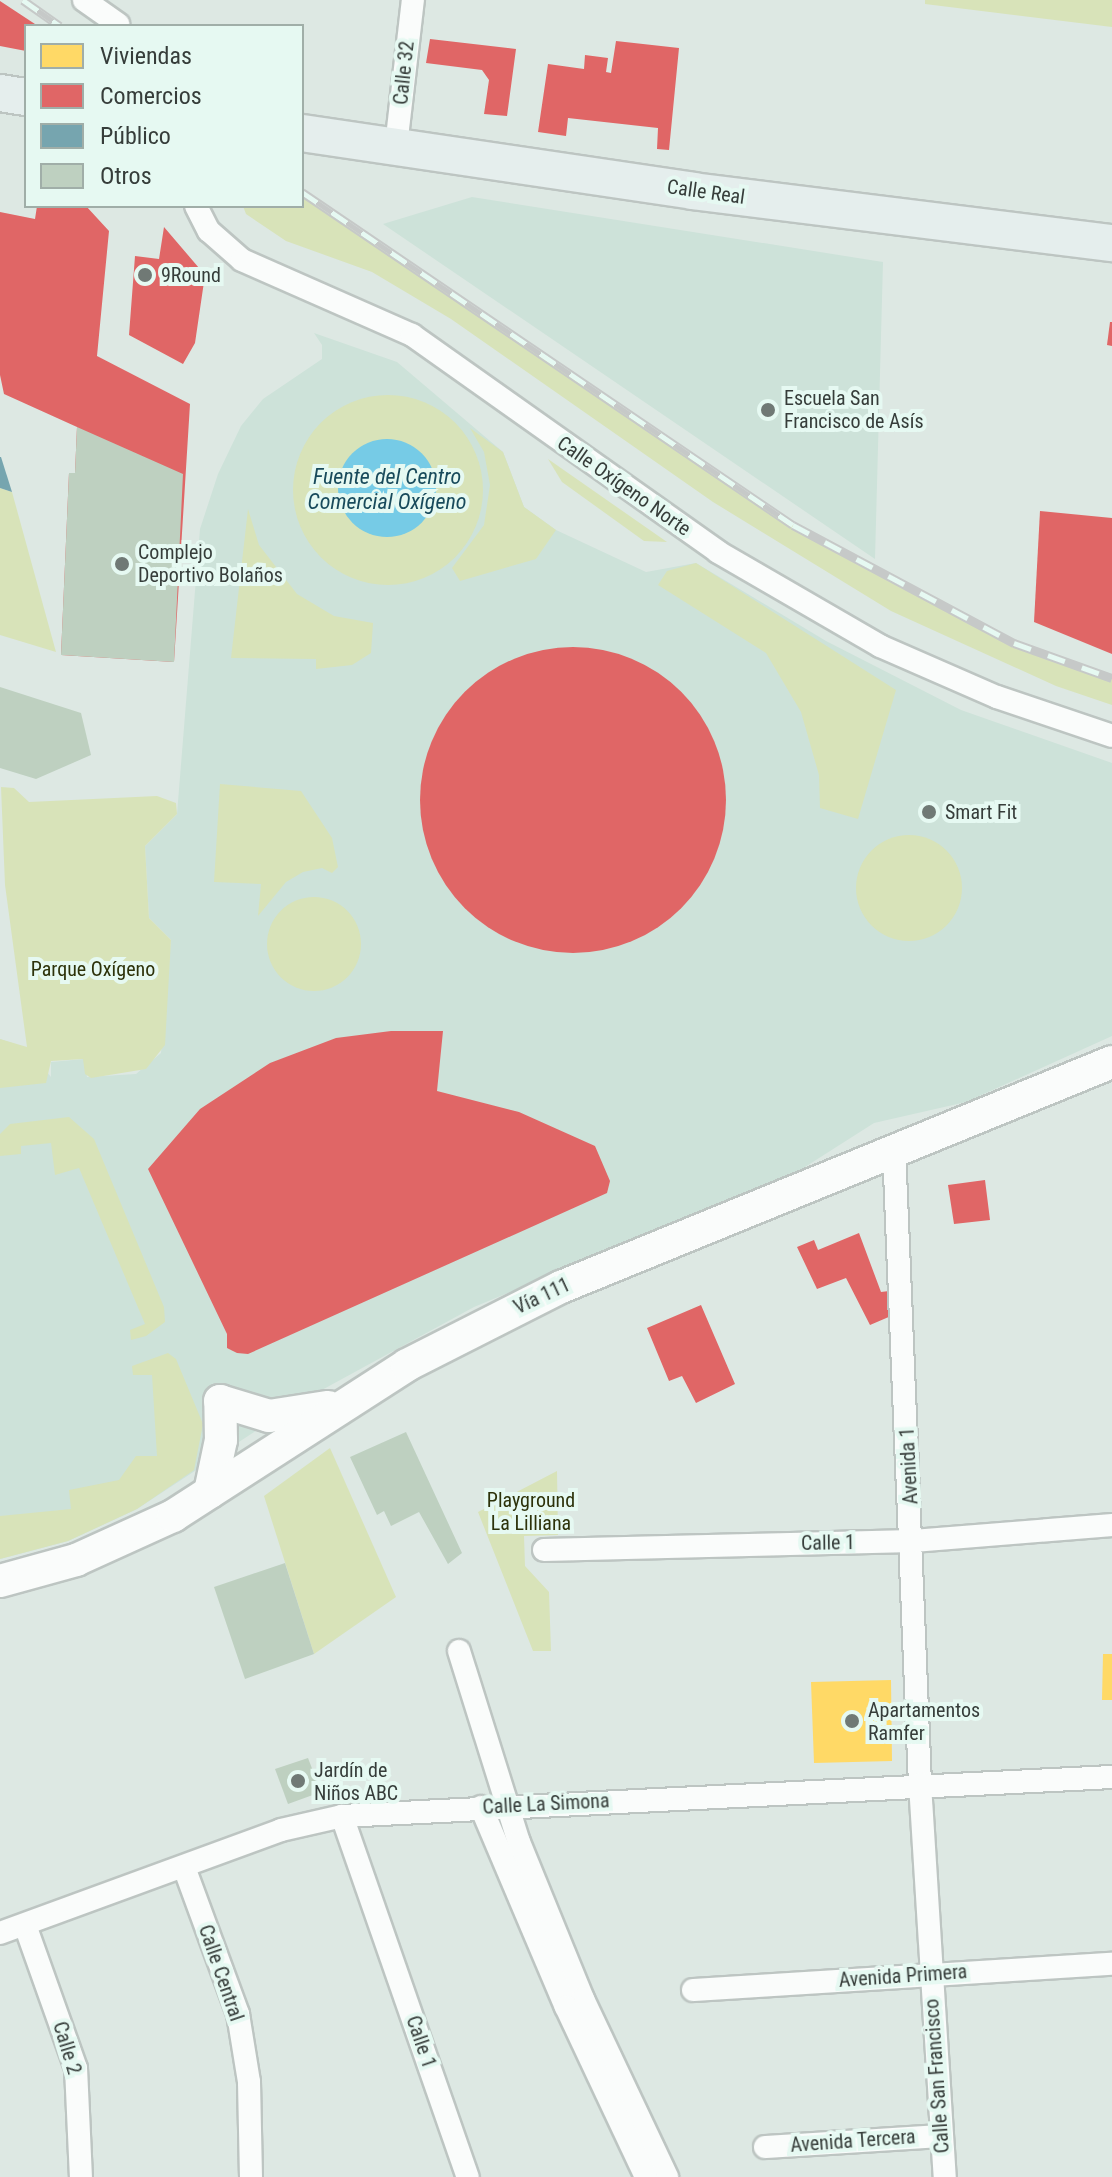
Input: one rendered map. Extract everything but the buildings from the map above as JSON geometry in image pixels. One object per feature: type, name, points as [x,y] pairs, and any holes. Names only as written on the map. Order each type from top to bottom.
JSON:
[{"type":"main road","points":[[0,93],[24,97]]},
{"type":"main road","name":"Calle Real","points":[[304,133],[693,191],[1112,243]]},
{"type":"main road","name":"Vía 111","points":[[0,1581],[101,1551],[210,1492],[347,1402],[474,1328],[561,1287],[894,1148],[1112,1062]]},
{"type":"main road","points":[[210,1492],[221,1440],[220,1401],[269,1416],[347,1402]]},
{"type":"street","points":[[84,0],[118,24]]},
{"type":"street","name":"Calle 32","points":[[396,146],[413,0]]},
{"type":"street","name":"Calle Oxígeno Norte","points":[[197,208],[209,231],[242,260],[412,335],[718,552],[880,646],[1112,738]]},
{"type":"street","name":"Avenida 1","points":[[894,1148],[913,1541],[920,1784]]},
{"type":"street","name":"Calle 1","points":[[544,1550],[913,1541],[1112,1525]]},
{"type":"street","points":[[459,1651],[519,1842],[583,1999],[667,2177]]},
{"type":"street","name":"Calle La Simona","points":[[0,1933],[281,1830],[342,1816],[920,1784],[1112,1777]]},
{"type":"street","name":"Calle San Francisco","points":[[920,1784],[945,2177]]},
{"type":"street","points":[[481,1807],[566,2007],[646,2177]]},
{"type":"street","name":"Calle 1","points":[[342,1816],[468,2177]]},
{"type":"street","name":"Calle Central","points":[[184,1867],[238,2014],[249,2082],[251,2177]]},
{"type":"street","name":"Calle 2","points":[[25,1925],[76,2068],[81,2177]]},
{"type":"street","name":"Avenida Primera","points":[[693,1990],[1112,1964]]},
{"type":"street","name":"Avenida Tercera","points":[[765,2147],[942,2136]]},
{"type":"shaded area","name":"Escuela San Francisco de Asís","points":[[472,197],[883,262],[875,559],[383,224]]},
{"type":"shaded area","points":[[314,333],[397,362],[503,452],[524,507],[556,530],[646,572],[696,563],[826,641],[961,710],[1112,763],[1112,1036],[966,1102],[874,1123],[794,1174],[474,1307],[298,1403],[137,1509],[68,1541],[0,1559],[0,1039],[27,1048],[51,1077],[51,1062],[84,1059],[87,1077],[136,1074],[161,1053],[171,940],[149,918],[145,846],[177,814],[200,529],[218,474],[241,426],[263,399],[322,359],[322,345]]},
{"type":"green space","points":[[925,0],[1112,0],[1112,27],[925,4]]},
{"type":"green space","points":[[304,197],[793,525],[1014,643],[1112,678],[1112,705],[1056,686],[891,611],[713,502],[451,319],[372,272],[286,241],[246,214],[244,208],[304,208]]},
{"type":"green space","points":[[388,395],[424,403],[441,411],[455,423],[467,437],[475,454],[483,490],[475,526],[467,543],[455,557],[441,569],[424,577],[388,585],[352,577],[335,569],[321,557],[309,543],[301,526],[293,490],[301,454],[309,437],[321,423],[335,411],[352,403]]},
{"type":"green space","points":[[470,428],[503,452],[524,507],[556,530],[536,559],[460,581],[452,568],[484,525],[490,485],[484,452]]},
{"type":"green space","points":[[548,459],[667,542],[644,541],[562,482]]},
{"type":"green space","points":[[0,488],[12,492],[56,652],[0,635]]},
{"type":"green space","points":[[248,509],[259,545],[297,594],[334,616],[373,623],[371,653],[352,665],[316,669],[316,659],[231,658]]},
{"type":"green space","points":[[696,563],[896,690],[858,819],[820,808],[819,775],[801,712],[766,653],[658,585],[667,571]]},
{"type":"green space","points":[[220,784],[301,791],[332,838],[338,867],[332,873],[322,868],[303,872],[286,882],[258,916],[261,884],[214,882]]},
{"type":"green space","name":"Parque Oxígeno","points":[[1,787],[14,788],[29,802],[157,796],[176,803],[177,814],[145,846],[149,918],[171,940],[165,1045],[146,1069],[91,1078],[85,1074],[83,1059],[51,1061],[46,1083],[0,1088],[0,1039],[27,1047],[5,885]]},
{"type":"green space","points":[[909,835],[929,839],[947,850],[958,868],[962,888],[958,908],[947,926],[929,937],[909,941],[889,937],[871,926],[860,908],[856,888],[860,868],[871,850],[889,839]]},
{"type":"green space","points":[[314,897],[332,901],[347,911],[357,926],[361,944],[357,962],[347,977],[332,987],[314,991],[296,987],[281,977],[271,962],[267,944],[271,926],[281,911],[296,901]]},
{"type":"green space","points":[[69,1117],[94,1139],[164,1307],[165,1322],[146,1336],[131,1340],[130,1330],[145,1324],[79,1168],[55,1175],[51,1143],[21,1146],[21,1154],[0,1156],[0,1134],[10,1124]]},
{"type":"green space","points":[[168,1353],[176,1359],[203,1424],[194,1470],[137,1509],[68,1541],[0,1559],[0,1516],[71,1509],[69,1490],[119,1480],[136,1456],[157,1456],[152,1375],[133,1375],[132,1366]]},
{"type":"green space","points":[[330,1448],[396,1597],[314,1654],[264,1496]]},
{"type":"green space","name":"Playground La Lilliana","points":[[557,1471],[558,1535],[524,1536],[525,1566],[549,1592],[551,1651],[533,1651],[478,1512]]},
{"type":"water","name":"Fuente del Centro Comercial Oxígeno","points":[[387,439],[406,443],[422,453],[432,469],[436,488],[432,507],[422,523],[406,533],[387,537],[368,533],[352,523],[342,507],[338,488],[342,469],[352,453],[368,443]]},
{"type":"railway","points":[[23,0],[57,24]]},
{"type":"railway","points":[[304,193],[793,525],[1014,643],[1112,678]]},
{"type":"place","name":"9Round","points":[[145,275]]},
{"type":"place","name":"Escuela San Francisco de Asís","points":[[768,410]]},
{"type":"place","name":"Complejo Deportivo Bolaños","points":[[122,564]]},
{"type":"place","name":"Smart Fit","points":[[929,812]]},
{"type":"place","name":"Apartamentos Ramfer","points":[[852,1721]]},
{"type":"place","name":"Jardín de Niños ABC","points":[[298,1781]]}]
